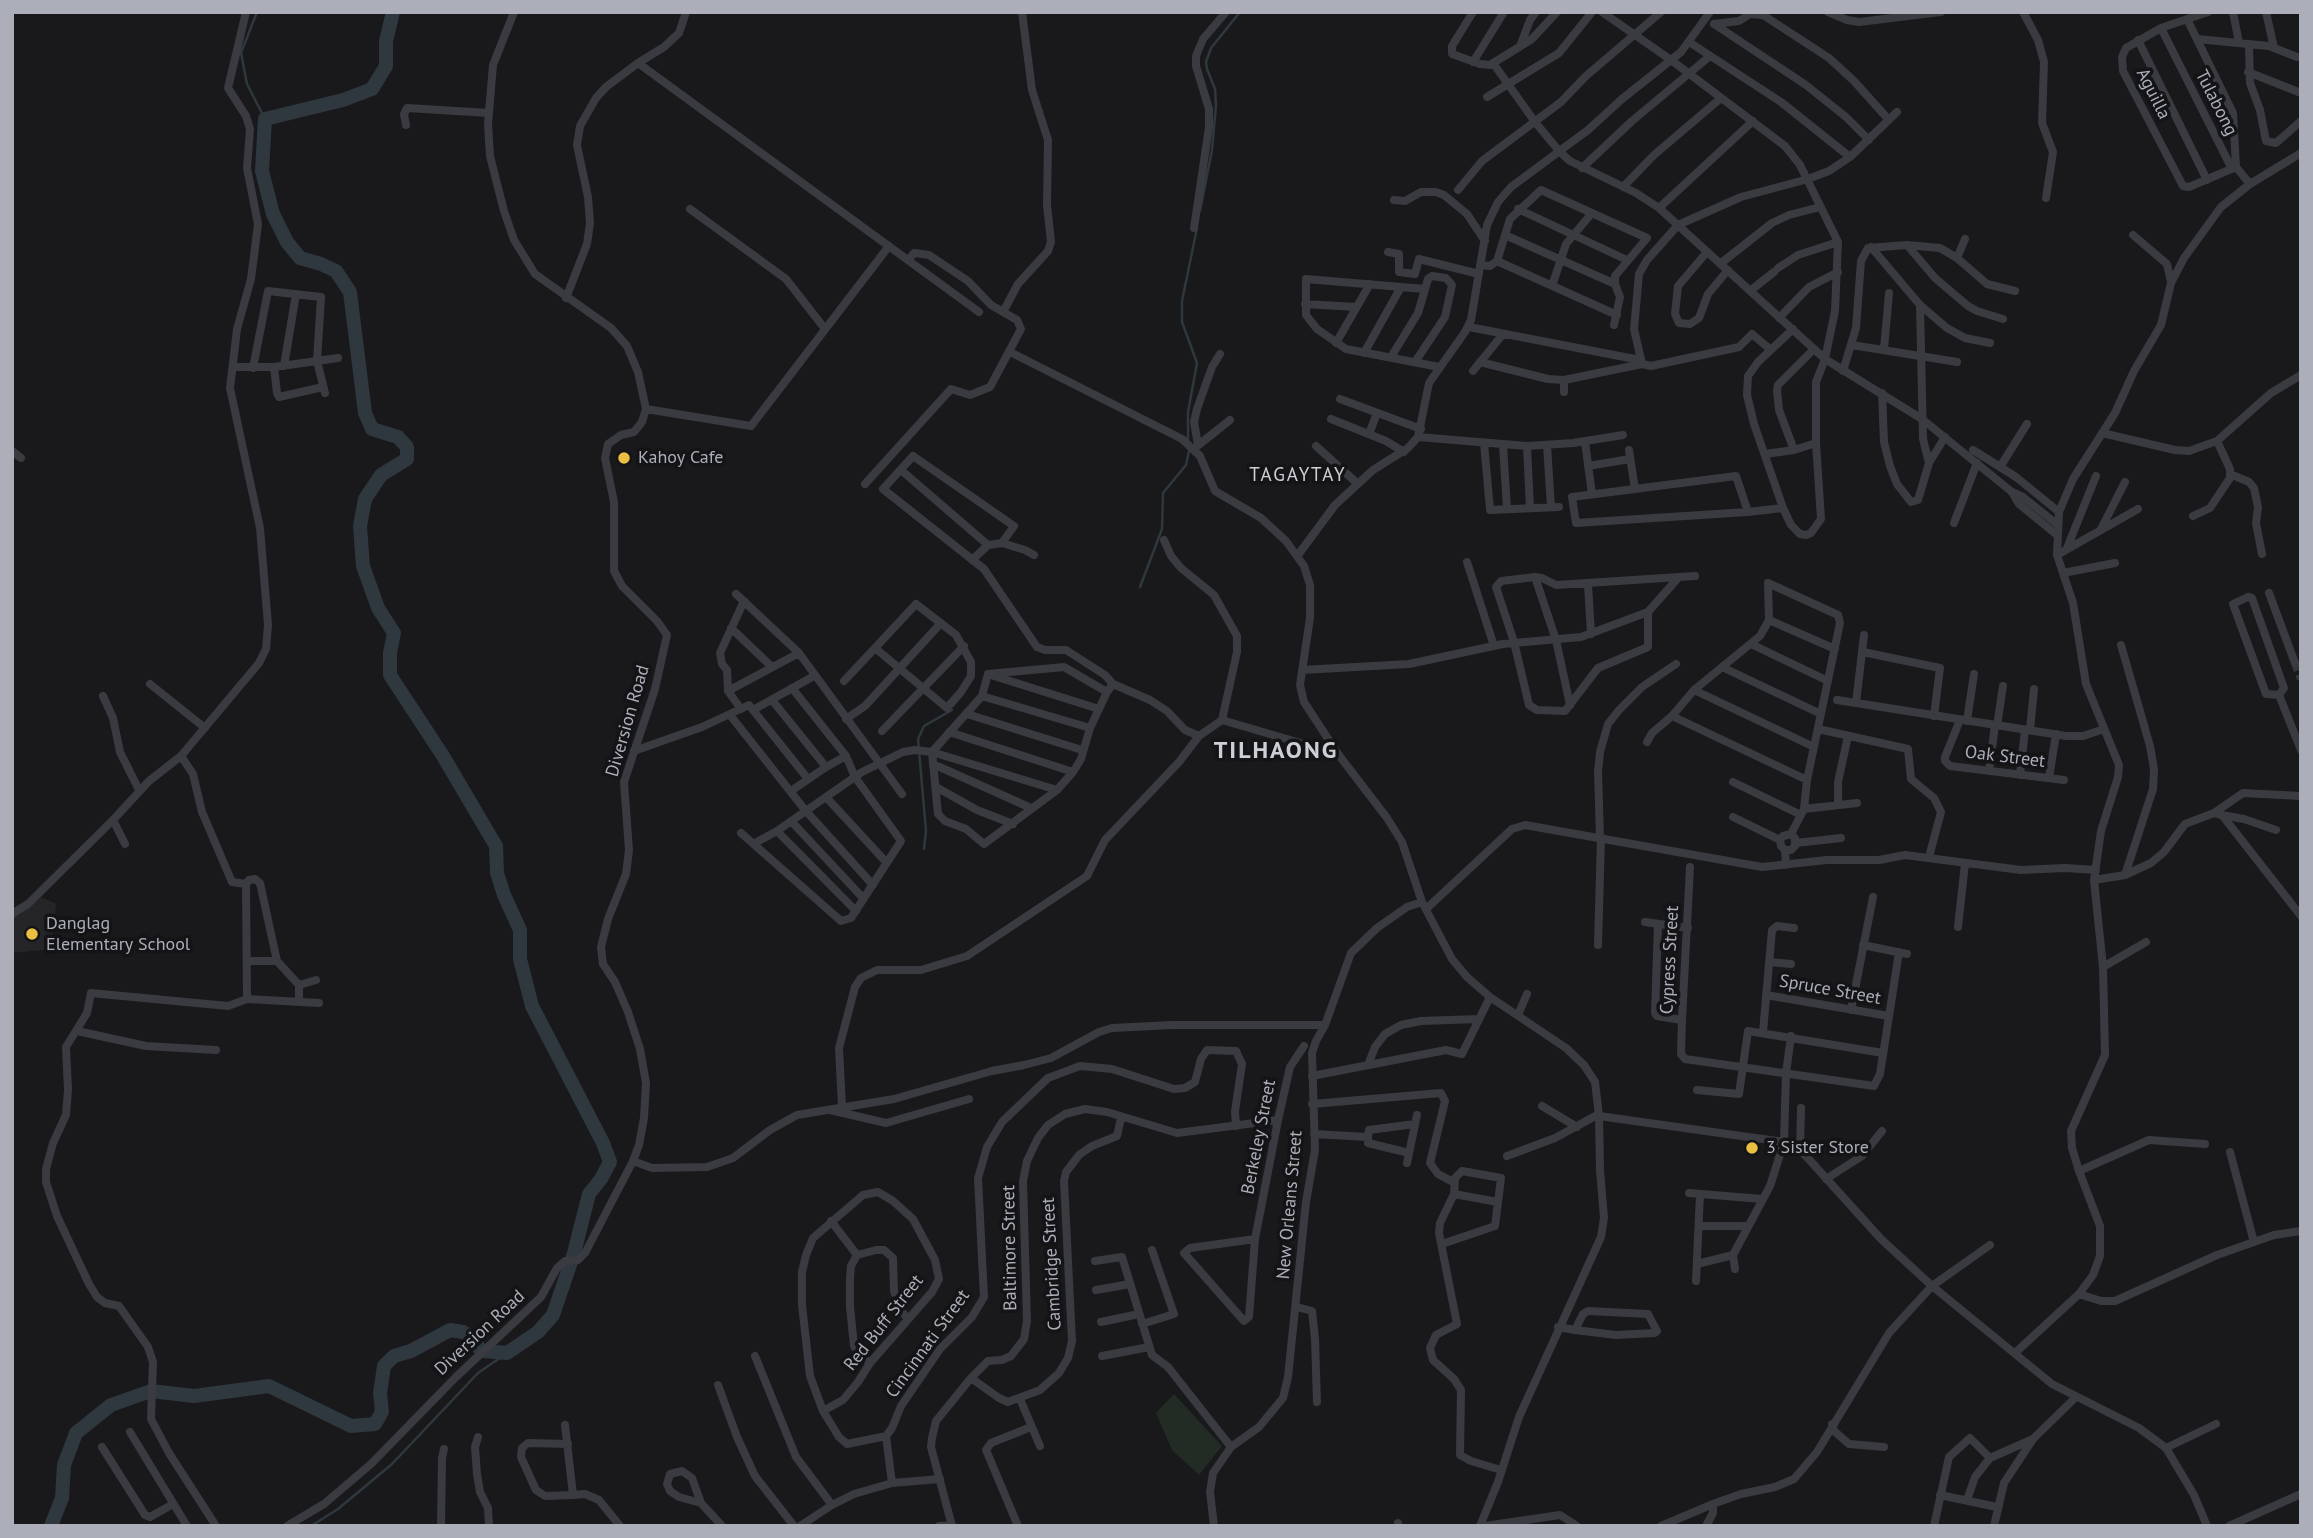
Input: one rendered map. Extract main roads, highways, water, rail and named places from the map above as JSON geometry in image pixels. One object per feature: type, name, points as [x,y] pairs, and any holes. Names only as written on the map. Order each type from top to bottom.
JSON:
[{"type":"waterway","points":[[257,12],[241,53],[247,84],[265,119]]},
{"type":"waterway","points":[[393,12],[386,41],[386,66],[372,89],[343,100],[265,119],[262,171],[273,214],[287,242],[300,258],[336,271],[350,292],[365,413],[372,429],[398,437],[407,447],[407,459],[381,475],[365,499],[360,526],[363,566],[378,608],[394,633],[390,675],[443,756],[496,846],[497,873],[520,930],[520,959],[532,1006],[603,1143],[610,1162],[589,1194],[574,1253],[553,1315],[538,1332],[507,1353],[484,1351]]},
{"type":"waterway","points":[[1200,211],[1212,150],[1216,105],[1215,89],[1206,62],[1211,48],[1240,12]]},
{"type":"waterway","points":[[1188,440],[1188,412],[1197,363],[1182,322],[1182,301],[1197,228]]},
{"type":"waterway","points":[[1140,587],[1162,529],[1163,493],[1186,465],[1189,451]]},
{"type":"waterway","points":[[924,849],[926,831],[918,739],[924,726],[952,710]]},
{"type":"waterway","points":[[51,1526],[62,1498],[64,1465],[76,1433],[111,1405],[151,1391],[194,1396],[269,1386],[351,1426],[375,1424],[382,1412],[380,1393],[384,1366],[394,1356],[411,1351],[450,1330],[470,1336],[480,1349]]},
{"type":"waterway","points":[[311,1526],[338,1509],[392,1464],[478,1373],[507,1353]]},
{"type":"tunnel","points":[[2295,663],[2301,679]]},
{"type":"place","name":"Kahoy Cafe","points":[[624,458]]},
{"type":"place","name":"Danglag Elementary School","points":[[32,934]]},
{"type":"place","name":"3 Sister Store","points":[[1752,1148]]},
{"type":"district","name":"TAGAYTAY","points":[[1298,476]]},
{"type":"district","name":"TILHAONG","points":[[1276,751]]}]
